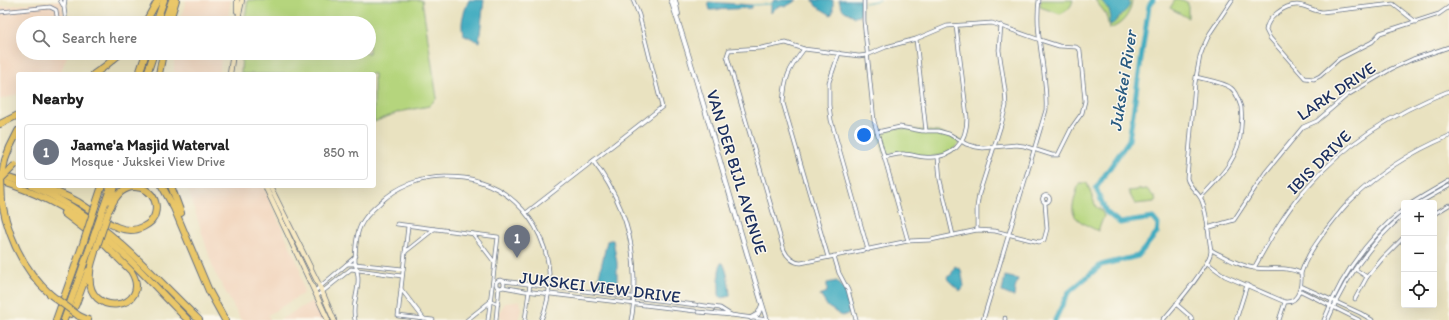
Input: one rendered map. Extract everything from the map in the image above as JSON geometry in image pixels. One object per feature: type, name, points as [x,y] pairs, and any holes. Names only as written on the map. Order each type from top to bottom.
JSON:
[{"type":"highway","points":[[149,16],[158,0]]},
{"type":"highway","points":[[158,16],[164,0]]},
{"type":"highway","points":[[166,16],[172,0]]},
{"type":"highway","points":[[171,16],[176,0]]},
{"type":"highway","points":[[97,72],[112,60]]},
{"type":"highway","points":[[140,72],[144,60]]},
{"type":"highway","points":[[148,72],[152,60]]},
{"type":"highway","points":[[159,72],[161,60]]},
{"type":"highway","points":[[0,124],[16,116]]},
{"type":"highway","points":[[16,135],[5,160],[1,180],[2,203],[8,230],[22,262],[31,275],[50,295],[78,316],[88,320]]},
{"type":"highway","points":[[16,165],[0,180],[16,186]]},
{"type":"highway","points":[[0,174],[16,178]]},
{"type":"highway","points":[[22,188],[54,203],[87,224],[107,240],[188,320]]},
{"type":"highway","points":[[36,188],[75,208],[112,235],[199,320]]},
{"type":"highway","points":[[46,188],[78,202],[116,227],[128,230],[134,230],[146,226],[155,216],[157,208],[155,201],[152,194],[143,188]]},
{"type":"highway","points":[[56,320],[101,188]]},
{"type":"highway","points":[[107,211],[111,188]]},
{"type":"highway","points":[[68,320],[76,304],[114,188]]},
{"type":"highway","points":[[107,211],[115,198],[128,188]]},
{"type":"highway","points":[[163,188],[174,208],[209,291],[225,320]]},
{"type":"highway","points":[[172,188],[201,271]]},
{"type":"highway","points":[[54,203],[68,216],[102,242],[131,271],[134,276],[136,287],[134,295],[127,304],[117,308],[106,308],[100,305],[94,297],[90,283],[94,248]]},
{"type":"highway","points":[[64,320],[94,248]]},
{"type":"main road","points":[[237,0],[237,16]]},
{"type":"main road","points":[[238,16],[242,0]]},
{"type":"main road","points":[[230,72],[231,60]]},
{"type":"main road","points":[[266,188],[328,320]]},
{"type":"main road","points":[[271,188],[320,287],[334,320]]},
{"type":"street","points":[[60,0],[64,7],[65,16]]},
{"type":"street","points":[[64,7],[66,0]]},
{"type":"street","points":[[526,213],[662,107],[634,0]]},
{"type":"street","name":"VAN DER BIJL AVENUE","points":[[671,0],[682,30]]},
{"type":"street","name":"VAN DER BIJL AVENUE","points":[[675,0],[682,30],[762,304],[768,320]]},
{"type":"street","points":[[864,0],[864,21],[873,112],[884,158],[908,241]]},
{"type":"street","points":[[983,320],[1035,149],[1047,100],[1037,14],[1039,0]]},
{"type":"street","points":[[1163,320],[1210,257],[1211,250],[1201,197],[1189,186],[1187,178],[1196,77],[1204,46],[1214,27],[1232,0]]},
{"type":"street","points":[[1416,22],[1393,4],[1322,12],[1295,5],[1276,14],[1267,24],[1266,30],[1270,38],[1305,78],[1314,79],[1320,76],[1339,59],[1372,42],[1380,33],[1416,22],[1439,14],[1449,7]]},
{"type":"street","points":[[0,12],[51,7],[57,12],[57,16]]},
{"type":"street","points":[[877,132],[900,127],[938,131],[949,134],[966,144],[976,147],[1016,145],[1035,149],[1052,155],[1059,154],[1072,127],[1082,113],[1085,101],[1080,49],[1076,47],[1059,46],[992,23],[940,28],[916,39],[886,47],[867,55],[859,56],[804,49],[791,44],[730,50],[727,56],[785,252],[789,257],[799,263],[908,241],[931,240],[977,230],[995,231],[1009,236],[1036,242],[1044,240],[1047,230],[1045,203]]},
{"type":"street","points":[[977,230],[978,199],[1006,106],[999,50],[1001,25]]},
{"type":"street","points":[[884,158],[904,154],[924,158],[938,157],[958,147],[962,141],[966,128],[967,117],[956,26]]},
{"type":"street","points":[[916,39],[926,130]]},
{"type":"street","name":"LARK DRIVE","points":[[1207,228],[1234,220],[1265,173],[1305,125],[1317,121],[1346,96],[1388,71],[1413,59],[1449,47]]},
{"type":"street","points":[[804,49],[789,70],[786,78],[784,103],[786,115],[828,257]]},
{"type":"street","points":[[839,53],[829,82],[829,105],[831,120],[868,250]]},
{"type":"street","points":[[1196,77],[1233,89],[1239,102],[1242,116],[1241,137],[1238,149],[1223,174],[1201,197]]},
{"type":"street","name":"IBIS DRIVE","points":[[1254,268],[1282,220],[1308,186],[1332,162],[1364,135],[1388,120],[1413,106],[1449,91]]},
{"type":"street","points":[[1207,263],[1225,276],[1285,302],[1292,302],[1300,288],[1301,273],[1308,256],[1316,242],[1350,200],[1392,166],[1413,153],[1449,136]]},
{"type":"street","points":[[938,157],[941,185],[953,235]]},
{"type":"street","points":[[593,161],[610,185],[616,197],[624,217],[633,251],[634,304],[630,320]]},
{"type":"street","points":[[355,320],[354,310],[358,280],[355,264],[358,232],[360,227],[367,216],[395,190],[413,182],[437,177],[457,177],[477,180],[487,184],[506,194],[526,213],[537,230],[544,245],[549,265],[550,287],[545,310],[541,320]]},
{"type":"street","points":[[1421,200],[1449,181]]},
{"type":"street","points":[[1422,200],[1449,186]]},
{"type":"street","points":[[1437,212],[1449,205]]},
{"type":"street","points":[[1328,320],[1333,307],[1333,302],[1343,279],[1391,220],[1401,212]]},
{"type":"street","points":[[1324,320],[1329,305],[1333,302],[1355,269],[1363,254],[1401,217]]},
{"type":"street","points":[[1391,220],[1393,224]]},
{"type":"street","points":[[398,224],[498,236],[488,320]]},
{"type":"street","points":[[408,226],[398,316],[433,320]]},
{"type":"street","points":[[405,252],[434,229]]},
{"type":"street","points":[[473,234],[495,263]]},
{"type":"street","points":[[1355,299],[1367,277],[1401,240]]},
{"type":"street","points":[[1211,250],[1241,264],[1254,268],[1292,269],[1301,273]]},
{"type":"street","points":[[316,294],[320,287],[356,256]]},
{"type":"street","points":[[834,256],[839,273],[848,290],[856,320]]},
{"type":"street","points":[[347,264],[403,270]]},
{"type":"street","points":[[393,275],[394,268]]},
{"type":"street","points":[[398,269],[398,275]]},
{"type":"street","points":[[1355,269],[1367,277]]},
{"type":"street","points":[[316,294],[322,292],[349,270],[402,276]]},
{"type":"street","name":"JUKSKEI VIEW DRIVE","points":[[493,280],[713,307],[724,310],[731,315]]},
{"type":"street","points":[[496,320],[500,287],[498,281]]},
{"type":"street","points":[[500,287],[504,284],[503,281]]},
{"type":"street","points":[[525,320],[530,284]]},
{"type":"street","points":[[1236,320],[1247,285]]},
{"type":"street","name":"JUKSKEI VIEW DRIVE","points":[[492,286],[768,320]]},
{"type":"street","points":[[1300,288],[1371,319]]},
{"type":"street","points":[[1300,288],[1359,320]]},
{"type":"street","points":[[401,289],[424,319]]},
{"type":"street","points":[[491,301],[498,304]]},
{"type":"street","points":[[467,320],[491,301]]},
{"type":"street","points":[[1279,320],[1285,302]]},
{"type":"street","points":[[751,318],[758,314],[762,304]]},
{"type":"street","points":[[1176,304],[1191,317],[1192,320]]},
{"type":"street","points":[[695,311],[696,305]]},
{"type":"street","points":[[712,313],[713,307]]},
{"type":"shaded area","points":[[62,0],[64,16],[16,16],[16,60],[65,60],[61,72],[16,72],[16,95],[0,100],[0,7]]},
{"type":"shaded area","points":[[186,0],[231,0],[228,16],[182,16]]},
{"type":"shaded area","points":[[174,60],[221,60],[219,72],[174,72]]},
{"type":"shaded area","points":[[188,188],[264,188],[299,266],[304,293],[268,315],[270,320],[241,320],[214,271]]},
{"type":"shaded area","points":[[520,300],[521,309],[518,320],[502,320],[499,313],[505,303]]},
{"type":"shaded area","points":[[312,301],[324,320],[280,320]]},
{"type":"green space","points":[[248,0],[422,0],[437,98],[429,106],[399,112],[376,121],[376,72],[241,72],[242,60],[376,60],[376,16],[245,16]]},
{"type":"green space","points":[[1041,0],[1073,0],[1068,9],[1060,14],[1040,7]]},
{"type":"green space","points":[[1095,0],[1132,0],[1130,10],[1122,22],[1109,29],[1106,14]]},
{"type":"green space","points":[[1175,0],[1183,0],[1188,3],[1188,18],[1170,8]]},
{"type":"green space","points":[[896,128],[938,132],[961,141],[952,151],[942,155],[928,157],[900,152],[884,154],[878,133]]},
{"type":"green space","points":[[1079,183],[1087,183],[1096,207],[1101,210],[1104,216],[1098,231],[1081,222],[1074,213],[1074,201]]},
{"type":"green space","points":[[1147,189],[1156,199],[1154,202],[1135,204],[1128,191]]},
{"type":"water","points":[[469,0],[484,0],[479,42],[463,34],[463,17]]},
{"type":"water","points":[[774,0],[797,0],[785,7],[777,7],[771,13],[771,4]]},
{"type":"water","points":[[813,0],[833,0],[833,12],[831,15],[816,6]]},
{"type":"water","points":[[839,0],[860,0],[861,13],[859,16],[855,17],[844,11]]},
{"type":"water","points":[[1101,0],[1129,0],[1129,5],[1127,9],[1110,25],[1109,20],[1111,17],[1109,10]]},
{"type":"water","points":[[708,2],[752,5],[752,8],[710,10]]},
{"type":"water","points":[[613,240],[617,263],[617,284],[600,284],[599,276],[607,241]]},
{"type":"water","points":[[721,263],[723,263],[726,271],[730,295],[721,298],[719,296],[719,271]]},
{"type":"water","points":[[955,266],[961,270],[964,286],[960,291],[948,280],[947,277],[951,275]]},
{"type":"water","points":[[1005,276],[1018,279],[1014,297],[1002,292]]},
{"type":"water","points":[[837,281],[846,292],[850,313],[842,316],[828,307],[820,295],[827,292],[827,283]]},
{"type":"waterway","points":[[865,3],[880,0]]},
{"type":"waterway","name":"Jukskei River","points":[[1055,320],[1068,293],[1101,265],[1138,256],[1157,233],[1158,224],[1153,218],[1120,223],[1106,212],[1096,188],[1129,140],[1149,6],[1153,0]]},
{"type":"waterway","points":[[752,5],[771,4]]},
{"type":"place","name":"Jaame'a Masjid Waterval","points":[[517,258]]}]
